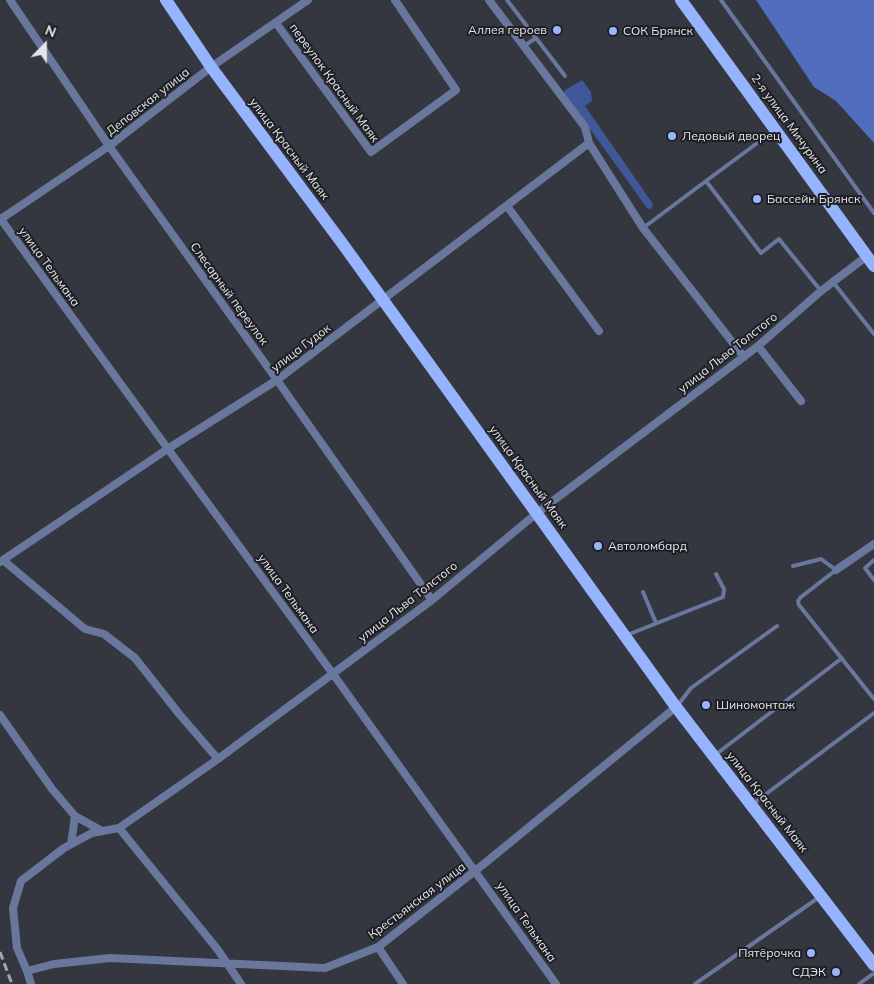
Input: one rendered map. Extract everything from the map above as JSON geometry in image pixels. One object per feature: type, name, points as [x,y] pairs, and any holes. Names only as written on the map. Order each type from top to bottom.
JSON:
[{"type":"main road","name":"улица Красный Маяк","points":[[166,0],[211,67],[383,300],[676,707],[874,965]]},
{"type":"main road","name":"2-я улица Мичурина","points":[[681,0],[872,257]]},
{"type":"street","name":"Слесарный переулок","points":[[10,0],[109,146],[432,600]]},
{"type":"street","name":"Деповская улица","points":[[1,222],[109,146],[211,67],[308,0]]},
{"type":"street","name":"переулок Красный Маяк","points":[[276,23],[370,152],[456,90],[394,0]]},
{"type":"street","points":[[489,0],[585,127],[589,143],[643,228],[744,357]]},
{"type":"street","name":"улица Гудок","points":[[1,561],[168,449],[277,380],[589,143]]},
{"type":"street","points":[[507,206],[599,331]]},
{"type":"street","name":"улица Тельмана","points":[[1,222],[333,674],[556,984]]},
{"type":"street","name":"улица Льва Толстого","points":[[31,984],[28,971],[17,948],[13,908],[22,881],[71,844],[92,833],[119,828],[218,759],[432,600],[538,514],[758,346],[833,282],[872,257]]},
{"type":"street","points":[[758,346],[801,401]]},
{"type":"street","points":[[836,570],[874,544]]},
{"type":"street","points":[[1,561],[85,629],[104,634],[135,658],[218,759]]},
{"type":"street","name":"Крестьянская улица","points":[[28,971],[54,964],[110,958],[325,968],[378,947],[476,871],[676,707]]},
{"type":"street","points":[[0,715],[52,789],[75,816],[102,831]]},
{"type":"street","points":[[71,844],[75,816]]},
{"type":"street","points":[[119,828],[227,963],[241,984]]},
{"type":"street","points":[[378,947],[402,982]]},
{"type":"lane","points":[[507,0],[564,76]]},
{"type":"lane","points":[[721,0],[874,213]]},
{"type":"lane","points":[[524,46],[536,38]]},
{"type":"lane","points":[[643,228],[776,129]]},
{"type":"lane","points":[[706,181],[760,253],[779,239],[821,292]]},
{"type":"lane","points":[[833,282],[874,334]]},
{"type":"lane","points":[[793,566],[820,559],[836,570],[798,600],[874,699]]},
{"type":"lane","points":[[874,560],[865,568],[874,580]]},
{"type":"lane","points":[[625,635],[722,597],[724,589],[716,574]]},
{"type":"lane","points":[[643,592],[656,623]]},
{"type":"lane","points":[[676,707],[691,688],[777,626]]},
{"type":"lane","points":[[714,756],[842,658]]},
{"type":"lane","points":[[752,805],[874,713]]},
{"type":"lane","points":[[695,984],[822,896]]},
{"type":"lane","points":[[859,984],[874,973]]},
{"type":"shaded area","points":[[756,0],[874,0],[874,143],[836,101],[814,87]]},
{"type":"shaded area","points":[[582,80],[591,92],[592,101],[585,106],[653,204],[650,209],[647,208],[564,93],[565,90]]},
{"type":"railway","points":[[0,952],[12,984]]},
{"type":"place","name":"Аллея героев","points":[[557,30]]},
{"type":"place","name":"СОК Брянск","points":[[613,31]]},
{"type":"place","name":"Ледовый дворец","points":[[672,136]]},
{"type":"place","name":"Бассейн Брянск","points":[[757,199]]},
{"type":"place","name":"Автоломбард","points":[[598,546]]},
{"type":"place","name":"Шиномонтаж","points":[[706,705]]},
{"type":"place","name":"Пятёрочка","points":[[811,953]]},
{"type":"place","name":"СДЭК","points":[[836,972]]}]
